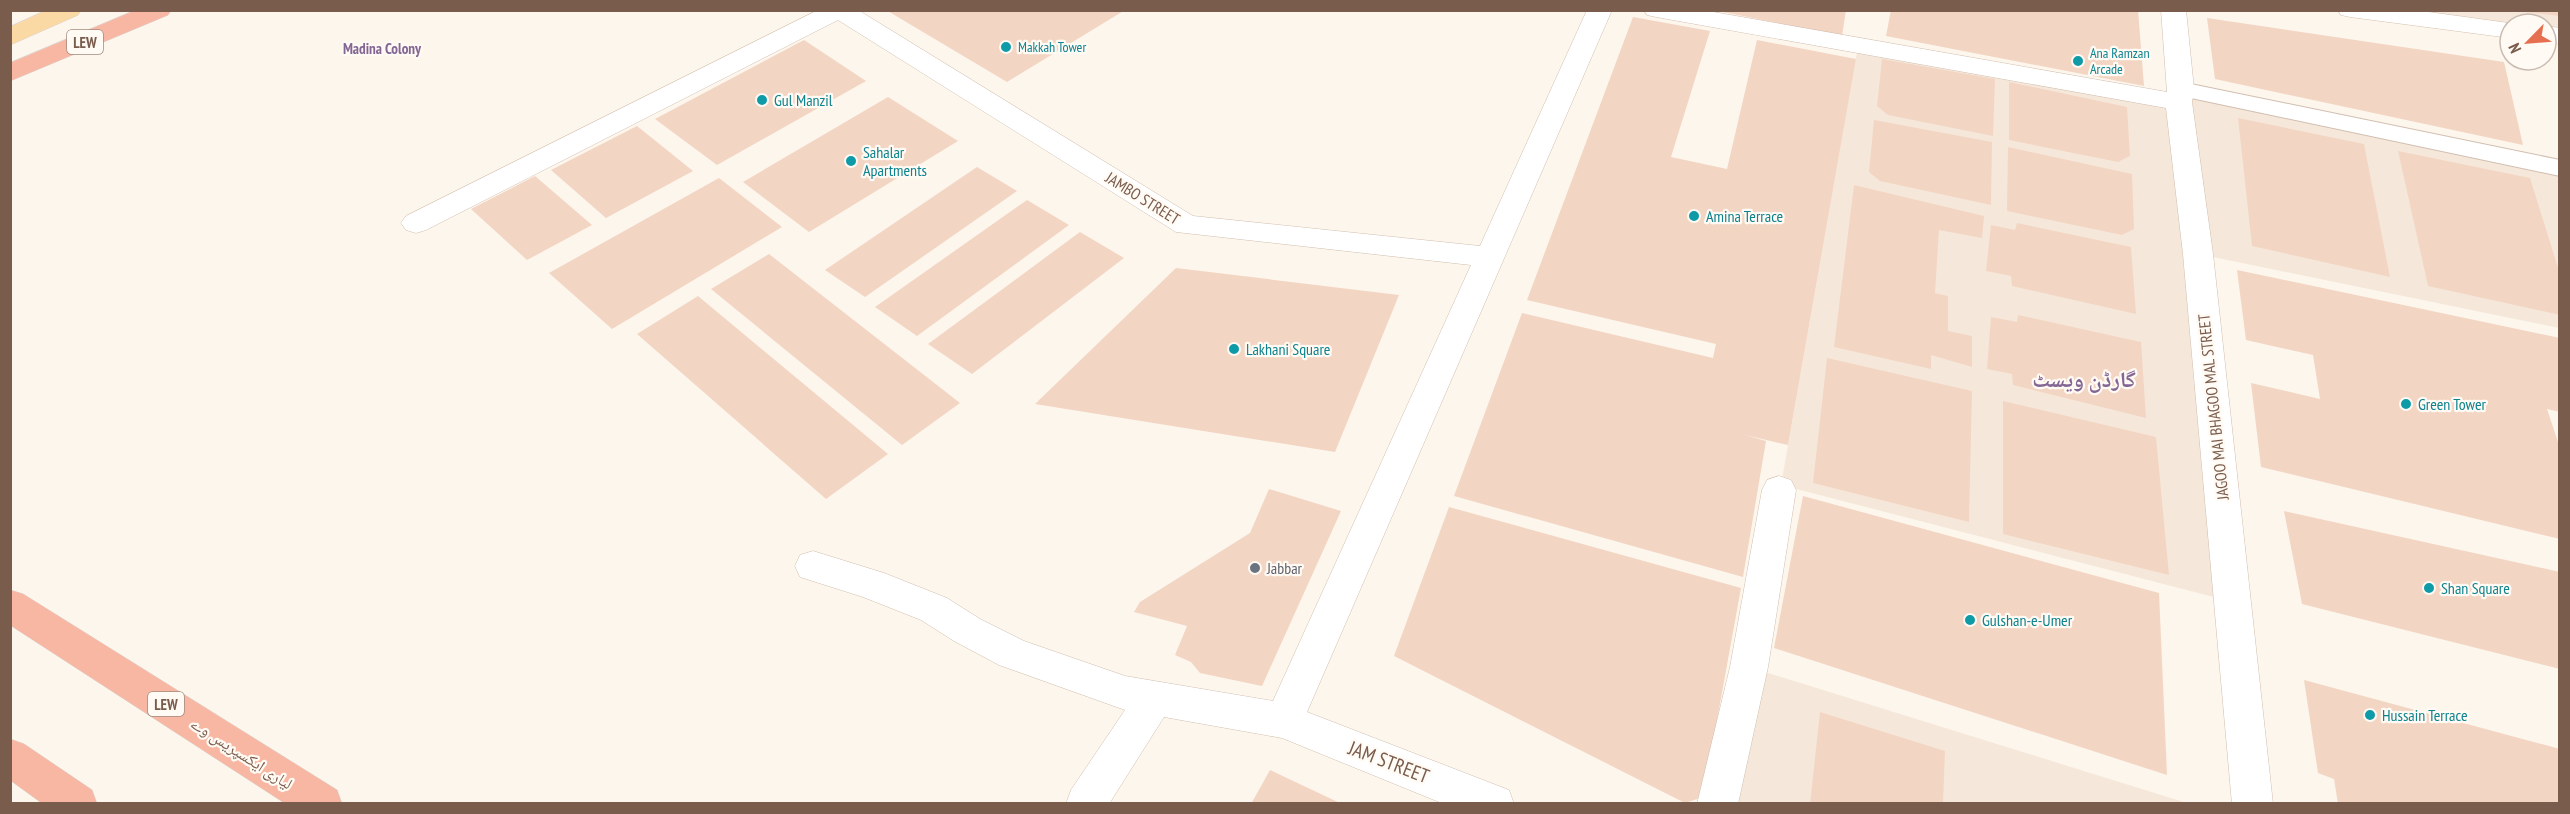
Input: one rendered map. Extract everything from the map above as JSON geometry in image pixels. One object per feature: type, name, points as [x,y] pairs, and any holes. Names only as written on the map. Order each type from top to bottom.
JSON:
[{"type":"highway","name":"LEW","points":[[10,73],[159,10]]},
{"type":"highway","name":"لیاری ایکسپریس وے","points":[[10,605],[321,804]]},
{"type":"highway","points":[[10,757],[77,804]]},
{"type":"main road","points":[[10,21],[42,10]]},
{"type":"main road","points":[[10,37],[69,10]]},
{"type":"street","points":[[416,223],[839,10]]},
{"type":"street","name":"JAMBO STREET","points":[[839,10],[1186,225],[1489,257]]},
{"type":"street","points":[[1284,721],[1600,10]]},
{"type":"street","points":[[1656,10],[2180,96]]},
{"type":"street","name":"JAGOO MAI BHAGOO MAL STREET","points":[[2173,10],[2253,804]]},
{"type":"street","points":[[2349,10],[2498,29]]},
{"type":"street","points":[[1717,804],[1749,667],[1779,490]]},
{"type":"street","name":"JAM STREET","points":[[813,566],[871,584],[934,609],[967,630],[1012,653],[1125,693],[1284,721],[1494,804]]},
{"type":"street","points":[[1086,804],[1155,698]]},
{"type":"lane","points":[[2180,96],[2559,168]]},
{"type":"shaded area","points":[[2350,11],[2559,11],[2559,36],[2558,12],[2498,12],[2498,23]]},
{"type":"shaded area","points":[[1858,47],[2182,106],[2181,93],[2559,171],[2559,328],[2198,254],[2233,602],[1781,485]]},
{"type":"shaded area","points":[[1749,667],[2187,803],[1725,804]]},
{"type":"building","name":"Makkah Tower","points":[[886,10],[1125,10],[1007,82]]},
{"type":"building","points":[[1713,10],[1846,10],[1842,36]]},
{"type":"building","name":"Ana Ramzan Arcade","points":[[1891,10],[2138,10],[2144,86],[1886,36]]},
{"type":"building","points":[[2526,10],[2560,10],[2560,16],[2558,12],[2526,12]]},
{"type":"building","points":[[1633,17],[1710,31],[1671,157],[1727,169],[1757,40],[1856,59],[1788,445],[1745,435],[1766,441],[1743,577],[1454,496],[1522,313],[1713,358],[1716,344],[1527,300]]},
{"type":"building","points":[[2207,18],[2498,61],[2498,72],[2506,72],[2523,145],[2215,79]]},
{"type":"building","name":"Gul Manzil","points":[[804,40],[866,81],[717,165],[655,119]]},
{"type":"building","points":[[1882,59],[1995,79],[1993,136],[1888,115],[1877,106]]},
{"type":"building","points":[[2009,82],[2127,107],[2130,156],[2118,162],[2009,140]]},
{"type":"building","name":"Sahalar Apartments","points":[[888,97],[958,141],[809,232],[743,182]]},
{"type":"building","points":[[2238,118],[2364,144],[2390,277],[2252,246]]},
{"type":"building","points":[[1874,120],[1992,142],[1991,205],[1880,181],[1869,172]]},
{"type":"building","points":[[637,126],[693,171],[606,218],[551,170]]},
{"type":"building","points":[[2008,147],[2132,174],[2134,229],[2122,235],[2007,211]]},
{"type":"building","points":[[2398,151],[2530,178],[2560,274],[2560,315],[2428,286]]},
{"type":"building","points":[[977,167],[1017,191],[865,297],[825,270]]},
{"type":"building","points":[[535,176],[592,225],[527,260],[471,209]]},
{"type":"building","points":[[719,178],[782,227],[612,329],[549,273]]},
{"type":"building","points":[[1854,185],[1984,216],[1982,238],[1939,230],[1935,293],[1948,296],[1948,331],[1972,336],[1972,367],[1931,355],[1931,369],[1834,347]]},
{"type":"building","points":[[1027,200],[1069,225],[917,336],[875,307]]},
{"type":"building","points":[[2017,223],[2131,247],[2136,314],[2012,286],[2011,276],[1986,271],[1991,225],[2015,230]]},
{"type":"building","points":[[1080,232],[1124,258],[972,374],[928,344]]},
{"type":"building","points":[[769,254],[960,403],[902,445],[711,289]]},
{"type":"building","name":"Lakhani Square","points":[[1176,268],[1399,295],[1335,452],[1035,404]]},
{"type":"building","name":"Green Tower","points":[[2237,270],[2560,338],[2560,412],[2547,409],[2560,448],[2560,539],[2261,467],[2251,383],[2320,399],[2313,355],[2246,340]]},
{"type":"building","points":[[698,296],[888,454],[826,499],[637,334]]},
{"type":"building","points":[[2018,315],[2141,342],[2146,418],[2013,385],[2012,374],[1987,369],[1991,317],[2017,322]]},
{"type":"building","points":[[1827,358],[1972,391],[1969,522],[1813,483]]},
{"type":"building","points":[[2003,401],[2156,437],[2169,575],[2003,534]]},
{"type":"building","name":"Jabbar","points":[[1269,489],[1341,511],[1262,686],[1200,673],[1191,662],[1175,655],[1187,626],[1134,612],[1140,602],[1250,533]]},
{"type":"building","name":"Gulshan-e-Umer","points":[[1803,496],[2159,593],[2167,775],[1774,648]]},
{"type":"building","points":[[1449,507],[1741,588],[1703,797],[1685,803],[1394,656]]},
{"type":"building","name":"Shan Square","points":[[2284,511],[2560,572],[2560,669],[2302,604]]},
{"type":"building","name":"Hussain Terrace","points":[[2304,680],[2560,749],[2560,804],[2338,804],[2334,779],[2318,773]]},
{"type":"building","points":[[1820,712],[1945,751],[1943,804],[1810,804]]},
{"type":"building","points":[[1270,770],[1342,804],[1251,804]]},
{"type":"place","name":"Makkah Tower","points":[[1006,47]]},
{"type":"place","name":"Ana Ramzan Arcade","points":[[2078,61]]},
{"type":"place","name":"Gul Manzil","points":[[762,100]]},
{"type":"place","name":"Sahalar Apartments","points":[[851,161]]},
{"type":"place","name":"Amina Terrace","points":[[1694,216]]},
{"type":"place","name":"Lakhani Square","points":[[1234,349]]},
{"type":"place","name":"Green Tower","points":[[2406,404]]},
{"type":"place","name":"Jabbar","points":[[1255,568]]},
{"type":"place","name":"Shan Square","points":[[2429,588]]},
{"type":"place","name":"Gulshan-e-Umer","points":[[1970,620]]},
{"type":"place","name":"Hussain Terrace","points":[[2370,715]]},
{"type":"district","name":"Madina Colony","points":[[382,48]]},
{"type":"district","name":"گارڈن ویسٹ","points":[[2084,379]]}]
